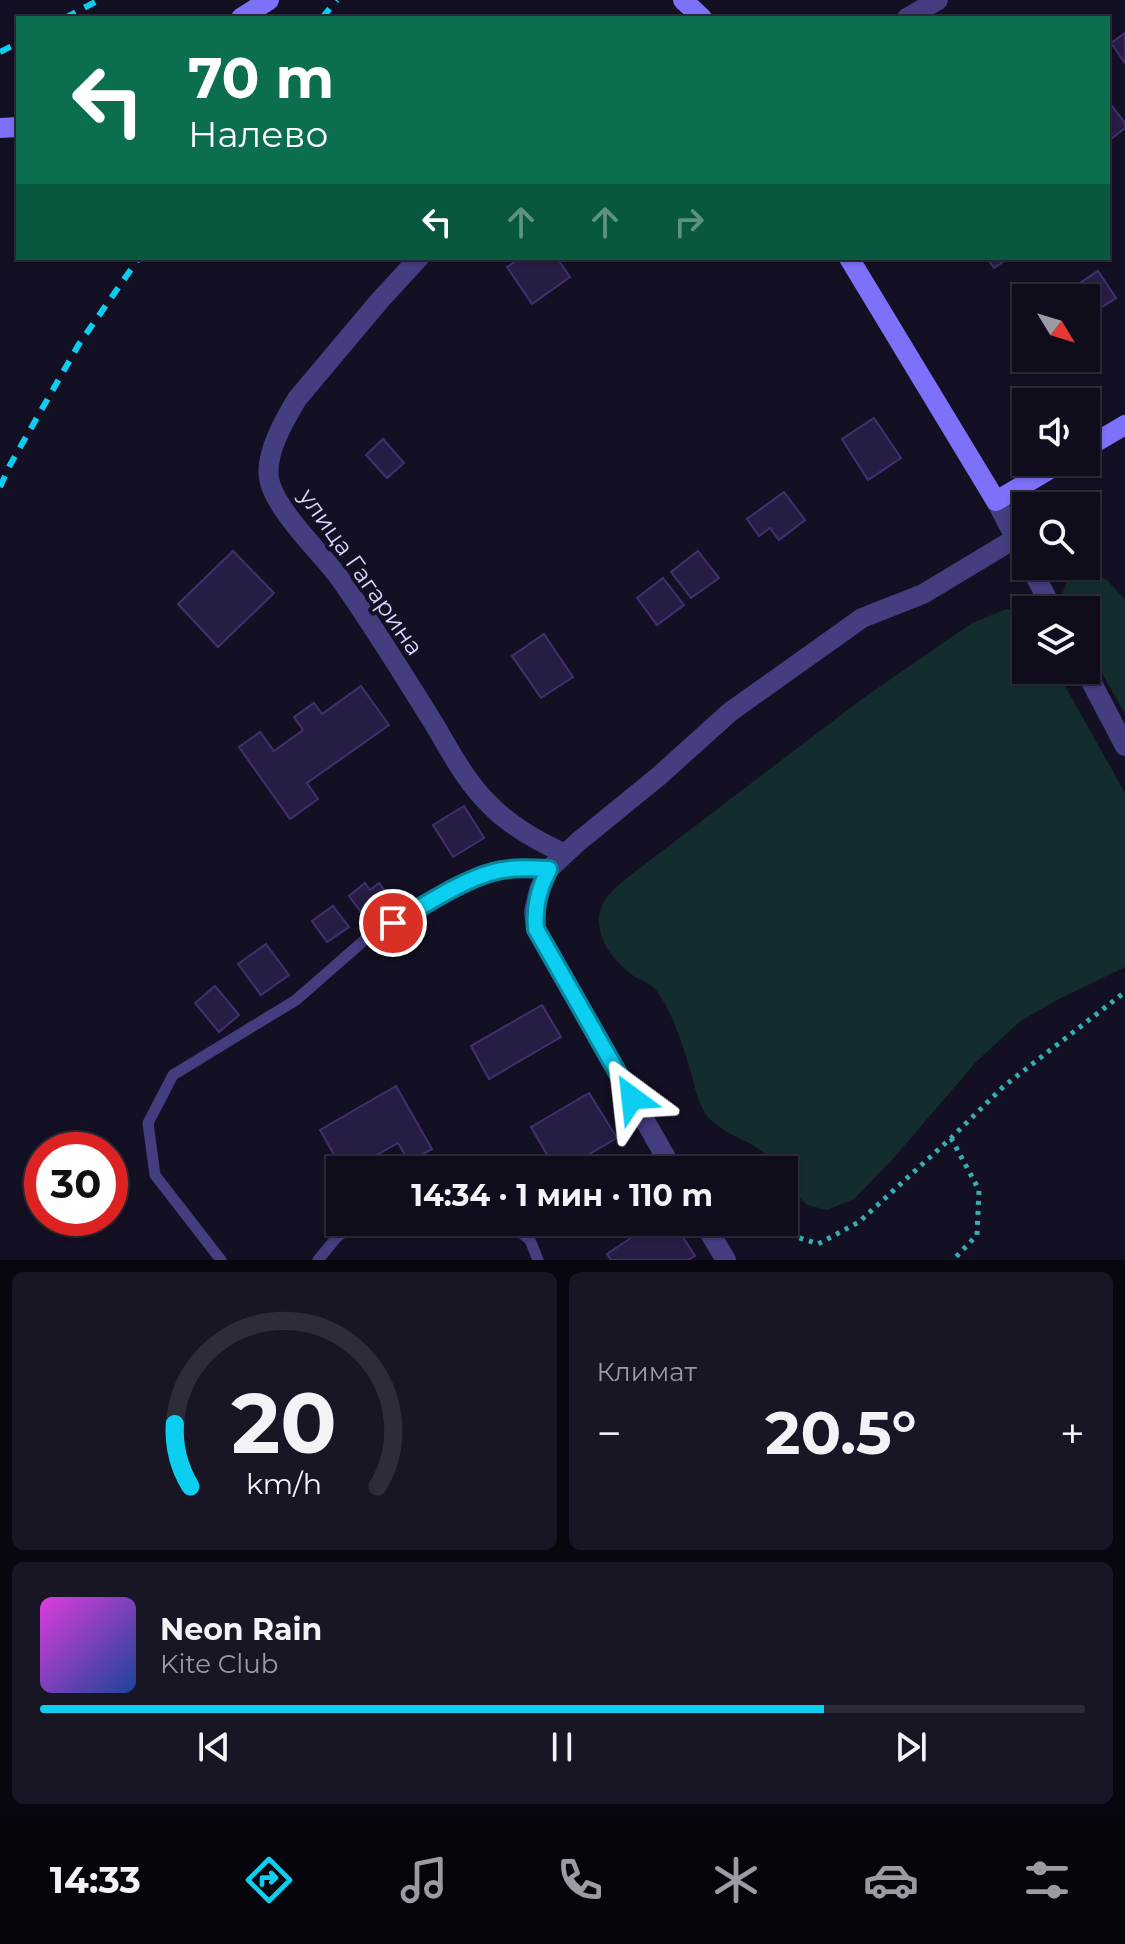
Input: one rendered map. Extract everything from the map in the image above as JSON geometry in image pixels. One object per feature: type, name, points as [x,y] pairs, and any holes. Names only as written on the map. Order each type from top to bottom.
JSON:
[{"type":"main road","points":[[244,16],[269,0]]},
{"type":"main road","points":[[683,0],[700,16]]},
{"type":"main road","points":[[850,260],[996,501],[1038,476]]},
{"type":"main road","points":[[1100,440],[1125,425]]},
{"type":"street","points":[[910,16],[938,0]]},
{"type":"street","name":"улица Гагарина","points":[[417,260],[297,399],[273,447],[268,474],[273,493],[337,575],[469,782],[490,806],[518,828],[565,854]]},
{"type":"street","points":[[996,501],[1012,531]]},
{"type":"street","points":[[665,1156],[536,929],[534,912],[539,890],[549,869],[730,712],[862,618],[923,594],[1012,540]]},
{"type":"street","points":[[1092,684],[1125,746]]},
{"type":"street","points":[[711,1236],[726,1260]]},
{"type":"lane","points":[[221,1260],[155,1175],[148,1123],[173,1075],[296,1000],[368,937],[469,881],[493,872],[519,868],[549,869]]},
{"type":"lane","points":[[318,1260],[338,1236]]},
{"type":"lane","points":[[525,1236],[530,1240],[538,1260]]},
{"type":"path","points":[[794,1236],[818,1244],[859,1222],[1004,1086],[1125,992]]},
{"type":"path","points":[[951,1138],[979,1190],[977,1235],[953,1260]]},
{"type":"green space","points":[[1100,577],[1107,580],[1125,600],[1125,714],[1100,670],[1100,596],[1064,596],[1067,582],[1100,580]]},
{"type":"green space","points":[[1007,609],[1012,610],[1012,684],[1064,684],[1125,793],[1125,967],[1019,1022],[976,1062],[854,1199],[827,1210],[807,1205],[798,1196],[798,1156],[767,1156],[720,1127],[707,1115],[662,998],[652,986],[622,966],[611,953],[600,930],[600,914],[610,894],[632,874],[862,699],[972,623]]},
{"type":"building","points":[[1125,33],[1125,63],[1111,43]]},
{"type":"building","points":[[1110,104],[1125,123],[1125,128],[1111,139]]},
{"type":"building","points":[[518,260],[558,260],[570,277],[532,304],[507,267]]},
{"type":"building","points":[[988,260],[1006,260],[994,268]]},
{"type":"building","points":[[1098,271],[1116,298],[1100,308],[1100,284],[1078,284]]},
{"type":"building","points":[[874,418],[901,458],[868,480],[842,439]]},
{"type":"building","points":[[383,439],[404,463],[387,478],[366,455]]},
{"type":"building","points":[[784,492],[805,520],[779,540],[770,528],[759,536],[747,519]]},
{"type":"building","points":[[233,551],[274,593],[218,647],[178,604]]},
{"type":"building","points":[[698,551],[719,578],[691,598],[671,572]]},
{"type":"building","points":[[663,578],[684,605],[657,625],[637,598]]},
{"type":"building","points":[[544,634],[573,677],[541,698],[512,656]]},
{"type":"building","points":[[361,686],[389,725],[307,783],[318,799],[290,819],[239,747],[260,732],[274,751],[303,730],[294,717],[314,703],[322,714]]},
{"type":"building","points":[[464,806],[484,838],[453,857],[433,825]]},
{"type":"building","points":[[365,883],[370,890],[379,883],[392,900],[366,919],[349,896]]},
{"type":"building","points":[[333,906],[349,927],[327,942],[312,921]]},
{"type":"building","points":[[266,944],[289,975],[261,995],[238,964]]},
{"type":"building","points":[[215,986],[239,1015],[219,1032],[195,1003]]},
{"type":"building","points":[[542,1005],[561,1037],[489,1079],[471,1046]]},
{"type":"building","points":[[396,1086],[432,1149],[420,1156],[406,1156],[398,1143],[375,1156],[335,1156],[320,1130]]},
{"type":"building","points":[[589,1093],[617,1138],[586,1156],[548,1156],[531,1127]]},
{"type":"building","points":[[634,1236],[682,1236],[695,1256],[688,1260],[611,1260],[607,1254]]},
{"type":"railway","points":[[69,16],[99,0]]},
{"type":"railway","points":[[324,16],[337,0]]},
{"type":"railway","points":[[0,52],[16,44]]},
{"type":"railway","points":[[0,487],[79,344],[138,260]]},
{"type":"route","points":[[393,923],[469,881],[493,872],[519,868],[549,869],[539,890],[534,912],[536,929],[632,1098]]}]
